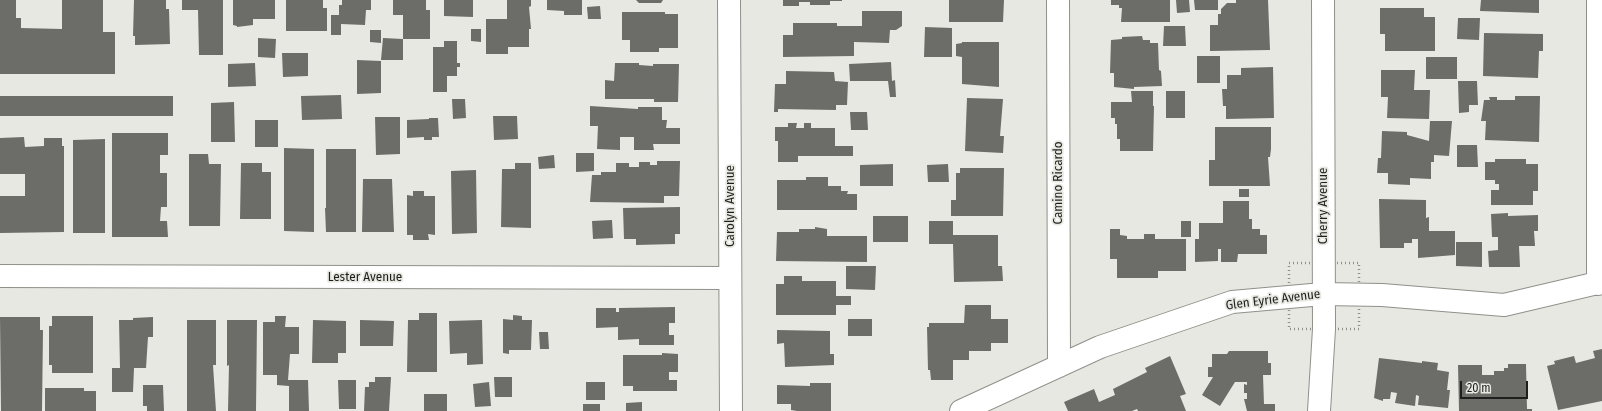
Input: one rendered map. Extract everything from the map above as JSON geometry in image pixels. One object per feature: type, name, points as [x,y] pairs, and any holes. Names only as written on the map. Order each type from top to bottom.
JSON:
[{"type":"street","name":"Carolyn Avenue","points":[[729,0],[731,411]]},
{"type":"street","name":"Camino Ricardo","points":[[1058,0],[1059,366]]},
{"type":"street","name":"Cherry Avenue","points":[[1318,411],[1324,329],[1323,0]]},
{"type":"street","points":[[1598,0],[1600,283]]},
{"type":"street","name":"Lester Avenue","points":[[0,276],[730,278]]},
{"type":"street","name":"Glen Eyrie Avenue","points":[[961,411],[1100,347],[1232,302],[1323,294],[1382,295],[1504,306],[1600,283]]},
{"type":"building","points":[[0,0],[16,0],[16,18],[21,18],[21,28],[62,29],[62,0],[103,0],[103,32],[115,32],[115,74],[0,74]]},
{"type":"building","points":[[134,0],[166,0],[166,9],[169,9],[170,44],[135,45],[135,36],[133,36]]},
{"type":"building","points":[[182,0],[223,0],[223,55],[199,55],[198,10],[182,10]]},
{"type":"building","points":[[233,0],[275,0],[275,19],[253,19],[253,25],[237,27],[233,25]]},
{"type":"building","points":[[286,0],[323,0],[323,8],[327,8],[327,31],[286,31]]},
{"type":"building","points":[[342,0],[371,0],[371,10],[366,10],[365,25],[341,24],[341,35],[331,35],[331,15],[339,15],[339,5],[342,5]]},
{"type":"building","points":[[393,0],[426,0],[426,10],[430,10],[430,39],[403,39],[403,15],[393,15]]},
{"type":"building","points":[[444,0],[473,0],[473,17],[444,16]]},
{"type":"building","points":[[507,0],[531,0],[531,6],[529,7],[531,29],[529,29],[529,47],[508,47],[508,54],[486,54],[486,19],[507,19]]},
{"type":"building","points":[[547,0],[582,0],[582,15],[564,15],[564,11],[547,10]]},
{"type":"building","points":[[636,0],[663,0],[661,3],[639,3]]},
{"type":"building","points":[[783,0],[842,1],[830,1],[830,5],[810,5],[810,2],[799,2],[799,6],[783,6]]},
{"type":"building","points":[[949,0],[1004,0],[1003,22],[949,22]]},
{"type":"building","points":[[1111,0],[1170,0],[1170,22],[1121,22],[1122,8],[1119,8],[1119,5],[1111,5]]},
{"type":"building","points":[[1176,0],[1189,0],[1190,12],[1177,13]]},
{"type":"building","points":[[1194,0],[1218,0],[1218,10],[1195,10]]},
{"type":"building","points":[[1236,0],[1268,0],[1270,50],[1210,51],[1210,25],[1218,25],[1218,14],[1221,14],[1221,9],[1227,3],[1236,3]]},
{"type":"building","points":[[1481,0],[1539,0],[1539,13],[1480,11]]},
{"type":"building","points":[[600,6],[601,19],[588,19],[587,7]]},
{"type":"building","points":[[1380,8],[1424,8],[1424,17],[1435,17],[1435,51],[1385,51],[1385,34],[1380,34]]},
{"type":"building","points":[[862,11],[902,11],[902,26],[896,30],[890,30],[889,43],[854,42],[854,56],[783,57],[783,35],[793,35],[793,23],[837,23],[837,26],[862,26]]},
{"type":"building","points":[[622,12],[665,12],[665,14],[678,14],[678,48],[659,48],[659,52],[630,52],[630,40],[622,40]]},
{"type":"building","points":[[1458,18],[1480,18],[1479,40],[1457,39]]},
{"type":"building","points":[[1164,26],[1185,26],[1186,46],[1163,46]]},
{"type":"building","points":[[925,27],[952,28],[952,57],[924,57]]},
{"type":"building","points":[[471,29],[481,29],[481,42],[471,41]]},
{"type":"building","points":[[370,30],[381,30],[381,43],[370,42]]},
{"type":"building","points":[[1484,33],[1543,34],[1543,51],[1539,51],[1538,78],[1483,76]]},
{"type":"building","points":[[1142,36],[1143,40],[1150,40],[1150,43],[1158,43],[1159,70],[1161,71],[1162,86],[1134,87],[1134,89],[1114,87],[1114,73],[1110,73],[1111,40],[1122,39],[1122,37]]},
{"type":"building","points":[[258,38],[276,39],[275,58],[258,57]]},
{"type":"building","points":[[383,38],[403,39],[403,60],[381,60]]},
{"type":"building","points":[[444,41],[457,41],[457,63],[460,63],[460,67],[457,67],[457,76],[447,76],[447,92],[433,92],[433,47],[444,47]]},
{"type":"building","points":[[962,42],[999,42],[999,87],[962,84],[962,57],[956,56],[956,44]]},
{"type":"building","points":[[282,53],[308,53],[308,76],[283,77]]},
{"type":"building","points":[[1197,56],[1220,56],[1220,83],[1197,83]]},
{"type":"building","points":[[1426,57],[1457,57],[1457,79],[1426,79]]},
{"type":"building","points":[[357,60],[381,61],[381,93],[357,94]]},
{"type":"building","points":[[891,62],[892,81],[895,80],[896,97],[890,97],[888,81],[850,81],[849,64]]},
{"type":"building","points":[[255,63],[256,86],[228,87],[228,64]]},
{"type":"building","points":[[615,63],[639,63],[639,65],[653,66],[653,64],[679,64],[678,102],[654,102],[654,99],[605,99],[605,80],[614,81]]},
{"type":"building","points":[[1273,67],[1274,118],[1226,119],[1226,106],[1223,106],[1222,89],[1227,89],[1227,75],[1241,75],[1241,68]]},
{"type":"building","points":[[1381,70],[1415,70],[1414,90],[1430,90],[1429,119],[1387,118],[1388,97],[1381,97]]},
{"type":"building","points":[[786,71],[834,72],[835,81],[848,82],[847,105],[836,105],[836,110],[778,109],[778,112],[774,112],[775,84],[786,84]]},
{"type":"building","points":[[1458,81],[1477,81],[1478,105],[1469,105],[1469,112],[1459,113]]},
{"type":"building","points":[[1131,91],[1153,91],[1153,151],[1120,151],[1120,139],[1117,139],[1117,124],[1115,124],[1115,118],[1111,118],[1111,102],[1132,102]]},
{"type":"building","points":[[1166,91],[1185,91],[1185,118],[1166,118]]},
{"type":"building","points":[[341,95],[342,119],[302,120],[301,96]]},
{"type":"building","points":[[0,96],[173,96],[173,116],[0,116]]},
{"type":"building","points":[[1515,96],[1540,96],[1539,142],[1485,140],[1486,121],[1481,121],[1484,100],[1490,100],[1489,97],[1497,97],[1497,100],[1515,100]]},
{"type":"building","points":[[967,98],[1003,99],[1000,136],[1004,136],[1003,153],[965,151]]},
{"type":"building","points":[[452,99],[465,99],[466,118],[453,119]]},
{"type":"building","points":[[234,102],[235,142],[211,142],[211,103]]},
{"type":"building","points":[[590,106],[638,109],[638,107],[662,107],[662,120],[667,120],[666,128],[680,128],[680,144],[653,144],[654,150],[634,150],[634,137],[620,137],[620,150],[597,149],[598,126],[590,126]]},
{"type":"building","points":[[850,112],[867,112],[868,130],[851,130]]},
{"type":"building","points":[[493,116],[517,116],[518,139],[494,140]]},
{"type":"building","points":[[375,117],[400,117],[400,154],[376,155]]},
{"type":"building","points":[[438,118],[439,137],[432,137],[432,140],[424,140],[424,137],[407,138],[407,120]]},
{"type":"building","points":[[255,120],[278,120],[278,147],[255,147]]},
{"type":"building","points":[[1430,121],[1452,121],[1449,156],[1434,155],[1434,162],[1431,162],[1431,179],[1410,178],[1410,185],[1388,184],[1388,173],[1377,173],[1378,158],[1381,158],[1382,131],[1407,132],[1407,135],[1429,141]]},
{"type":"building","points":[[788,123],[797,123],[796,128],[804,128],[804,123],[811,123],[811,128],[835,128],[835,146],[853,146],[853,156],[798,156],[798,162],[778,162],[778,141],[775,141],[775,127],[788,127]]},
{"type":"building","points":[[1215,127],[1271,127],[1271,149],[1270,157],[1268,157],[1270,186],[1209,186],[1209,160],[1215,160]]},
{"type":"building","points":[[112,133],[168,133],[168,155],[160,155],[160,173],[167,173],[167,207],[161,207],[160,221],[167,221],[168,237],[112,237]]},
{"type":"building","points":[[24,137],[25,147],[44,146],[44,138],[62,138],[62,146],[64,146],[64,232],[0,233],[0,196],[25,196],[25,174],[0,174],[0,138]]},
{"type":"building","points":[[105,139],[105,233],[73,233],[73,140]]},
{"type":"building","points":[[1457,145],[1477,145],[1478,167],[1457,167]]},
{"type":"building","points":[[284,148],[314,149],[314,232],[284,231]]},
{"type":"building","points":[[326,149],[356,149],[356,232],[326,232]]},
{"type":"building","points":[[576,153],[594,153],[594,171],[576,172]]},
{"type":"building","points":[[189,154],[208,154],[209,164],[221,164],[220,226],[189,226]]},
{"type":"building","points":[[554,155],[555,168],[539,169],[538,157]]},
{"type":"building","points":[[1495,159],[1526,159],[1526,164],[1538,164],[1538,191],[1533,191],[1533,205],[1491,205],[1491,190],[1499,190],[1499,184],[1495,184],[1495,180],[1485,180],[1485,162],[1495,162]]},
{"type":"building","points":[[657,161],[680,161],[679,196],[664,196],[664,203],[590,202],[592,175],[601,175],[601,172],[616,172],[616,163],[629,163],[629,167],[639,167],[639,162],[650,162],[650,165],[657,165]]},
{"type":"building","points":[[241,163],[262,163],[262,172],[271,172],[271,219],[240,219]]},
{"type":"building","points":[[515,163],[531,163],[531,228],[501,227],[502,169],[515,169]]},
{"type":"building","points":[[893,164],[893,186],[860,186],[860,165]]},
{"type":"building","points":[[948,164],[949,182],[928,182],[927,165]]},
{"type":"building","points":[[960,168],[1004,168],[1003,216],[951,216],[951,200],[956,200],[956,173],[960,173]]},
{"type":"building","points":[[476,170],[477,233],[452,234],[451,171]]},
{"type":"building","points":[[806,177],[828,177],[828,186],[841,186],[841,191],[848,191],[847,194],[857,194],[857,210],[777,210],[777,180],[806,180]]},
{"type":"building","points":[[363,179],[392,179],[394,232],[362,232]]},
{"type":"building","points":[[1239,189],[1249,189],[1249,197],[1239,197]]},
{"type":"building","points":[[413,191],[424,191],[424,196],[435,196],[435,235],[428,234],[429,240],[413,240],[413,235],[407,235],[407,195],[413,196]]},
{"type":"building","points":[[1379,199],[1426,200],[1426,218],[1429,217],[1429,231],[1455,231],[1455,255],[1418,258],[1418,239],[1412,239],[1412,243],[1404,243],[1404,248],[1380,248]]},
{"type":"building","points":[[1223,201],[1249,201],[1249,219],[1252,219],[1252,229],[1260,229],[1260,235],[1267,235],[1267,254],[1238,254],[1237,262],[1221,262],[1221,249],[1218,249],[1218,261],[1195,262],[1195,239],[1199,239],[1199,223],[1223,223]]},
{"type":"building","points":[[680,207],[680,234],[675,234],[675,244],[636,245],[636,239],[624,239],[623,208]]},
{"type":"building","points":[[1508,213],[1508,216],[1538,215],[1538,231],[1534,231],[1535,246],[1519,246],[1520,267],[1489,267],[1488,251],[1498,250],[1498,237],[1492,237],[1491,214]]},
{"type":"building","points":[[873,216],[908,216],[908,242],[873,242]]},
{"type":"building","points":[[612,220],[613,238],[593,239],[592,221]]},
{"type":"building","points":[[929,221],[953,221],[953,235],[998,235],[998,266],[1002,266],[1003,281],[954,282],[953,244],[929,244]]},
{"type":"building","points":[[1181,221],[1191,221],[1191,237],[1181,237]]},
{"type":"building","points":[[815,227],[827,229],[827,236],[867,236],[867,262],[776,261],[777,232],[799,232],[799,229],[815,229]]},
{"type":"building","points":[[1110,229],[1120,229],[1120,235],[1127,236],[1127,239],[1144,239],[1144,234],[1155,234],[1155,239],[1186,239],[1186,271],[1158,271],[1158,278],[1117,278],[1117,259],[1110,259]]},
{"type":"building","points":[[1456,242],[1482,242],[1482,267],[1456,266]]},
{"type":"building","points":[[846,266],[876,266],[875,290],[846,289]]},
{"type":"building","points":[[784,276],[802,276],[802,281],[836,281],[836,296],[851,296],[851,305],[836,305],[836,315],[776,315],[776,284],[784,284]]},
{"type":"building","points":[[965,305],[991,305],[991,319],[1008,319],[1008,343],[991,343],[991,351],[969,351],[969,360],[953,360],[953,380],[931,380],[930,370],[928,370],[927,327],[929,327],[929,323],[964,323]]},
{"type":"building","points":[[675,307],[675,323],[669,323],[669,335],[674,335],[674,345],[639,345],[639,339],[618,340],[618,327],[596,328],[596,308],[616,308],[616,312],[619,312],[619,308]]},
{"type":"building","points":[[419,313],[437,313],[437,372],[407,372],[408,320],[419,320]]},
{"type":"building","points":[[513,315],[522,316],[522,320],[532,320],[531,350],[509,350],[509,354],[503,353],[503,319],[513,320]]},
{"type":"building","points":[[52,316],[93,316],[93,373],[52,373],[52,365],[49,365],[49,326],[52,326]]},
{"type":"building","points":[[275,316],[286,316],[285,327],[299,327],[299,354],[290,354],[288,380],[308,380],[309,411],[289,411],[289,386],[277,385],[277,375],[263,375],[263,322],[275,322]]},
{"type":"building","points":[[0,317],[40,317],[40,330],[43,330],[42,411],[1,411]]},
{"type":"building","points":[[153,317],[153,337],[148,337],[146,368],[134,368],[133,392],[112,392],[112,368],[120,368],[119,320],[133,320],[133,318]]},
{"type":"building","points":[[848,319],[872,319],[872,336],[848,336]]},
{"type":"building","points":[[187,320],[216,320],[216,365],[213,365],[216,411],[187,411]]},
{"type":"building","points":[[227,320],[257,320],[256,411],[228,411],[229,365],[227,366]]},
{"type":"building","points":[[313,320],[346,321],[346,353],[338,353],[338,363],[312,363]]},
{"type":"building","points":[[360,320],[394,321],[393,346],[360,346]]},
{"type":"building","points":[[482,320],[483,364],[467,365],[467,353],[450,354],[449,321]]},
{"type":"building","points":[[777,330],[830,331],[830,354],[834,354],[834,365],[785,367],[784,343],[777,344]]},
{"type":"building","points":[[539,332],[548,332],[549,349],[540,349]]},
{"type":"building","points":[[1602,349],[1602,401],[1558,410],[1547,366],[1555,364],[1554,361],[1574,356],[1576,363],[1595,358],[1593,351]]},
{"type":"building","points":[[1229,351],[1268,351],[1268,363],[1271,363],[1271,375],[1263,375],[1264,404],[1275,404],[1275,411],[1247,411],[1244,399],[1247,399],[1247,393],[1244,393],[1244,384],[1247,385],[1247,382],[1235,382],[1220,406],[1202,395],[1213,377],[1208,377],[1208,367],[1212,367],[1212,354],[1227,354]]},
{"type":"building","points":[[662,353],[678,354],[678,372],[669,372],[669,380],[677,380],[677,391],[633,391],[633,386],[623,386],[623,355],[662,355]]},
{"type":"building","points":[[1170,356],[1186,394],[1180,396],[1186,411],[1138,411],[1137,409],[1132,411],[1068,411],[1064,402],[1094,389],[1099,402],[1115,395],[1113,389],[1147,372],[1145,368]]},
{"type":"building","points":[[1379,358],[1422,363],[1422,361],[1438,363],[1437,370],[1449,372],[1447,390],[1450,390],[1448,408],[1418,405],[1419,396],[1416,395],[1415,406],[1395,403],[1397,393],[1391,392],[1390,399],[1383,399],[1383,401],[1374,398]]},
{"type":"building","points":[[1508,364],[1526,364],[1527,409],[1532,409],[1532,411],[1459,411],[1458,365],[1482,365],[1482,375],[1494,375],[1494,371],[1504,371],[1504,368],[1508,368]]},
{"type":"building","points":[[375,377],[391,377],[389,411],[364,411],[365,387],[369,387],[369,382],[375,382]]},
{"type":"building","points":[[494,377],[512,377],[512,397],[495,397]]},
{"type":"building","points":[[338,380],[356,380],[356,409],[339,409]]},
{"type":"building","points":[[489,382],[491,406],[475,407],[473,384]]},
{"type":"building","points":[[586,382],[605,382],[605,400],[586,400]]},
{"type":"building","points":[[810,383],[831,383],[831,411],[797,411],[791,410],[791,404],[777,404],[777,385],[810,386]]},
{"type":"building","points":[[143,385],[163,385],[164,411],[147,411],[147,406],[143,406]]},
{"type":"building","points":[[45,388],[84,388],[84,391],[96,391],[96,411],[45,411]]},
{"type":"building","points":[[424,394],[447,394],[447,411],[424,411]]},
{"type":"building","points":[[642,402],[642,411],[626,411],[626,403]]},
{"type":"building","points":[[583,404],[600,404],[600,411],[583,411]]}]
